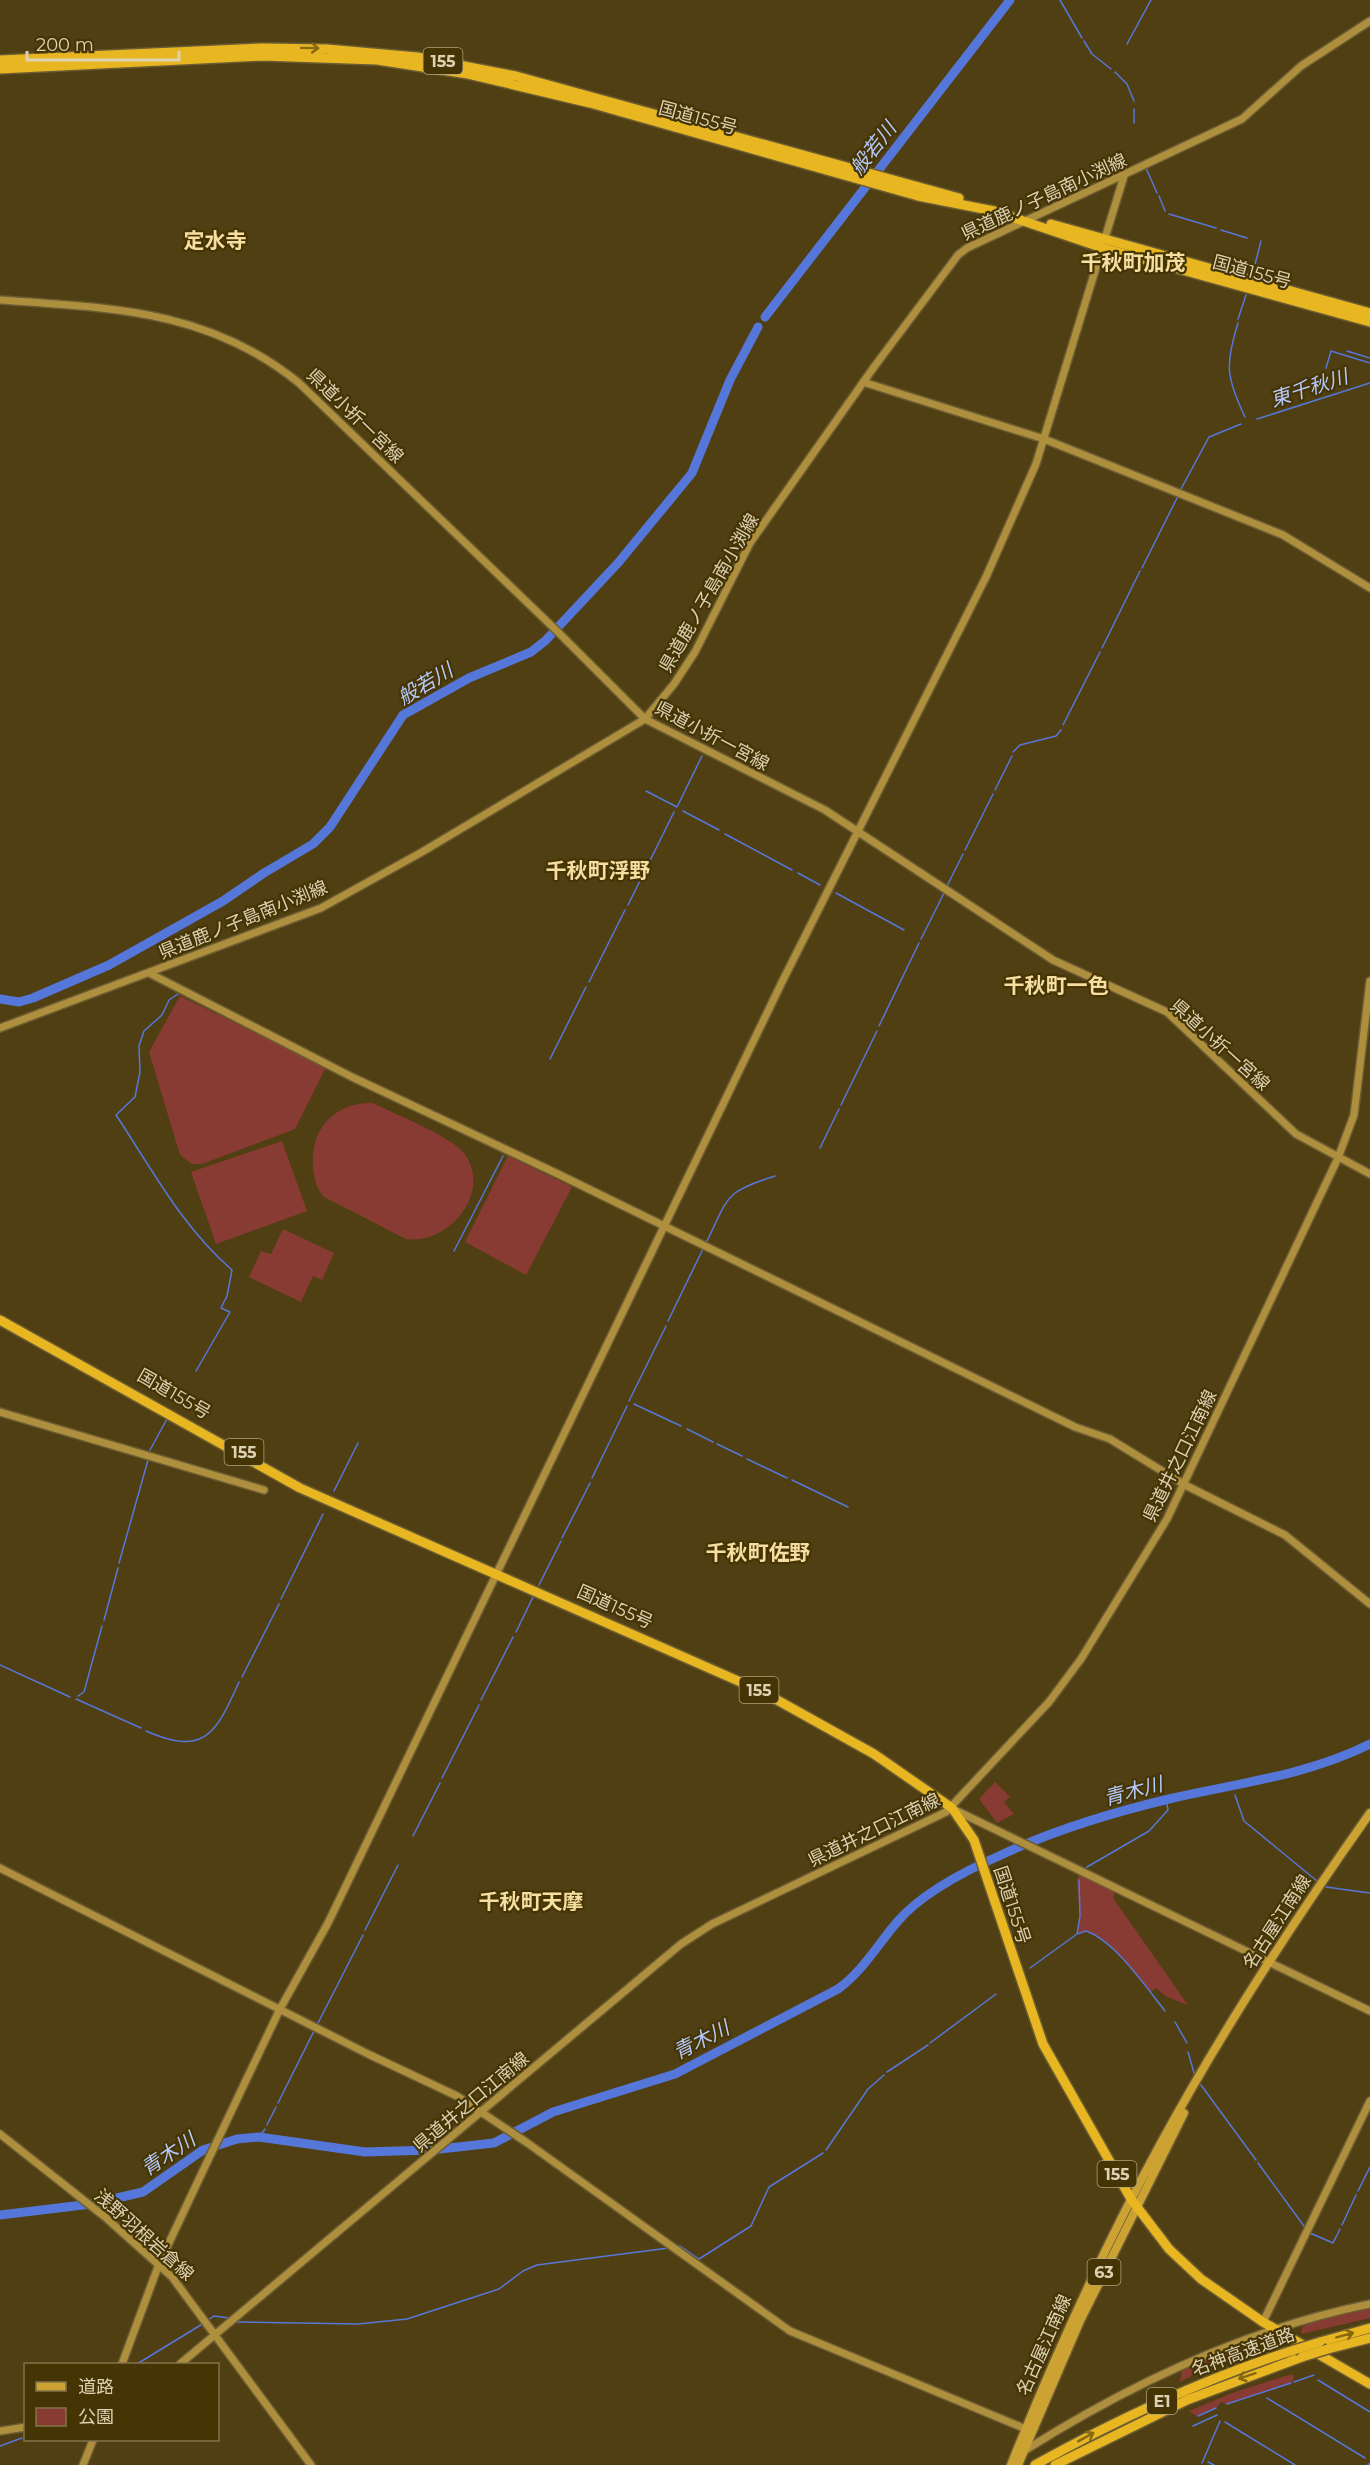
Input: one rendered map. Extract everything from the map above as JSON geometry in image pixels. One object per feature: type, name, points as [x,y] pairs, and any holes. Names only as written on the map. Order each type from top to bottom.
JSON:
[{"type":"highway","name":"国道155号","points":[[0,60],[262,48],[327,49],[417,57],[516,76],[1030,221],[1370,322]]},
{"type":"highway","name":"国道155号","points":[[0,69],[263,56],[388,61],[468,74],[540,90],[872,178]]},
{"type":"highway","name":"国道155号","points":[[1105,244],[1370,313]]},
{"type":"highway","name":"国道155号","points":[[0,1314],[300,1483],[484,1565],[496,1574]]},
{"type":"highway","name":"国道155号","points":[[0,1320],[300,1488],[761,1691],[874,1754],[952,1808],[974,1840],[1043,2043],[1133,2202],[1169,2249],[1220,2294],[1263,2322],[1370,2384]]},
{"type":"highway","name":"名神高速道路","points":[[1035,2465],[1145,2408],[1228,2373],[1294,2350],[1370,2328]]},
{"type":"highway","name":"名神高速道路","points":[[1055,2465],[1187,2400],[1302,2357],[1370,2338]]},
{"type":"main road","name":"名古屋江南線","points":[[1013,2464],[1074,2318],[1133,2202],[1195,2091],[1197,2082],[1268,1963],[1370,1813]]},
{"type":"main road","name":"名古屋江南線","points":[[1013,2464],[1024,2451],[1059,2366],[1133,2202]]},
{"type":"street","name":"県道鹿ノ子島南小渕線","points":[[0,1028],[321,908],[422,852],[645,719],[676,682],[694,653],[750,543],[863,382],[958,255],[967,248],[1030,221],[1247,116],[1301,66],[1370,21]]},
{"type":"street","points":[[122,2363],[159,2264],[280,2009],[328,1923],[663,1225],[986,576],[1031,476],[1044,439],[1124,176]]},
{"type":"street","name":"県道小折一宮線","points":[[0,300],[157,315],[227,338],[272,362],[299,383],[580,653],[645,719],[825,810],[1053,960],[1167,1012],[1296,1134],[1370,1174]]},
{"type":"street","points":[[863,382],[1044,439],[1283,535],[1370,588]]},
{"type":"street","points":[[149,973],[352,1077],[663,1225],[1076,1427],[1110,1439],[1185,1485],[1285,1535],[1370,1604]]},
{"type":"street","name":"県道井之口江南線","points":[[181,2363],[693,1935],[952,1808],[1049,1702],[1069,1676],[1167,1519],[1338,1158],[1354,1115],[1370,981]]},
{"type":"street","points":[[0,1412],[264,1490]]},
{"type":"street","points":[[952,1808],[966,1818],[1370,2011]]},
{"type":"street","points":[[0,1868],[386,2063],[420,2077],[481,2112],[790,2331],[1026,2429]]},
{"type":"street","points":[[1263,2322],[1370,2101]]},
{"type":"street","name":"浅野羽根岩倉線","points":[[0,2134],[105,2217],[159,2264],[183,2290],[311,2465]]},
{"type":"street","points":[[1024,2451],[1126,2394],[1220,2348],[1277,2329],[1370,2304]]},
{"type":"street","points":[[0,2431],[24,2427]]},
{"type":"street","points":[[83,2465],[92,2441]]},
{"type":"green space","points":[[180,996],[326,1067],[295,1129],[202,1164],[192,1164],[180,1155],[149,1052]]},
{"type":"green space","points":[[373,1103],[446,1139],[463,1152],[471,1167],[473,1182],[470,1198],[463,1212],[452,1224],[438,1233],[422,1239],[406,1239],[324,1197],[319,1190],[314,1175],[313,1153],[321,1130],[328,1120],[347,1107]]},
{"type":"green space","points":[[282,1141],[307,1211],[216,1244],[191,1172]]},
{"type":"green space","points":[[508,1156],[572,1187],[526,1275],[465,1242]]},
{"type":"green space","points":[[283,1229],[334,1253],[322,1280],[313,1276],[301,1302],[249,1277],[261,1251],[271,1254]]},
{"type":"green space","points":[[995,1782],[1010,1797],[1004,1802],[1014,1814],[997,1823],[979,1799]]},
{"type":"green space","points":[[1081,1872],[1116,1889],[1113,1898],[1188,2005],[1167,1997],[1156,1988],[1151,1992],[1106,1942],[1096,1935],[1086,1932],[1077,1933],[1080,1916],[1077,1880]]},
{"type":"green space","points":[[1370,2307],[1370,2318],[1301,2334],[1302,2327],[1307,2324]]},
{"type":"green space","points":[[1246,2341],[1251,2343],[1253,2350],[1208,2367],[1180,2382],[1182,2369],[1209,2357],[1217,2358],[1218,2353]]},
{"type":"green space","points":[[1292,2374],[1294,2378],[1291,2383],[1226,2404],[1221,2402],[1216,2408],[1196,2416],[1189,2411],[1232,2393]]},
{"type":"waterway","name":"般若川","points":[[765,317],[1010,0]]},
{"type":"waterway","points":[[1060,0],[1082,38]]},
{"type":"waterway","points":[[1127,44],[1151,0]]},
{"type":"waterway","points":[[1084,41],[1092,54],[1111,69]]},
{"type":"waterway","points":[[1115,72],[1127,84],[1134,101]]},
{"type":"waterway","points":[[1134,109],[1134,123]]},
{"type":"waterway","points":[[1146,168],[1157,193]]},
{"type":"waterway","points":[[1159,196],[1165,211]]},
{"type":"waterway","points":[[1169,214],[1216,228]]},
{"type":"waterway","points":[[1221,230],[1247,238]]},
{"type":"waterway","points":[[1253,272],[1261,241]]},
{"type":"waterway","points":[[1238,319],[1246,295]]},
{"type":"waterway","points":[[1238,323],[1229,361],[1231,381],[1245,417]]},
{"type":"waterway","name":"般若川","points":[[0,999],[19,1002],[33,998],[109,965],[223,901],[313,844],[330,827],[403,715],[469,678],[531,652],[545,641],[618,563],[692,473],[730,380],[758,327]]},
{"type":"waterway","points":[[1326,368],[1331,351],[1370,363]]},
{"type":"waterway","points":[[1347,351],[1370,358]]},
{"type":"waterway","name":"東千秋川","points":[[1257,419],[1370,383]]},
{"type":"waterway","name":"東千秋川","points":[[1181,489],[1209,437],[1241,424]]},
{"type":"waterway","name":"東千秋川","points":[[1142,568],[1178,496]]},
{"type":"waterway","name":"東千秋川","points":[[1102,648],[1140,571]]},
{"type":"waterway","name":"東千秋川","points":[[1063,725],[1100,652]]},
{"type":"waterway","name":"東千秋川","points":[[1013,752],[1020,745],[1056,736],[1061,730]]},
{"type":"waterway","points":[[646,791],[677,807],[702,756]]},
{"type":"waterway","name":"東千秋川","points":[[995,790],[1012,756]]},
{"type":"waterway","name":"東千秋川","points":[[965,850],[993,794]]},
{"type":"waterway","points":[[683,811],[719,830]]},
{"type":"waterway","points":[[628,905],[674,812]]},
{"type":"waterway","points":[[725,834],[792,870]]},
{"type":"waterway","name":"東千秋川","points":[[947,886],[963,854]]},
{"type":"waterway","points":[[798,873],[820,885]]},
{"type":"waterway","points":[[836,893],[904,930]]},
{"type":"waterway","name":"東千秋川","points":[[921,939],[944,893]]},
{"type":"waterway","points":[[589,982],[625,910]]},
{"type":"waterway","name":"東千秋川","points":[[879,1026],[919,943]]},
{"type":"waterway","points":[[550,1059],[586,987]]},
{"type":"waterway","points":[[178,994],[169,1000],[162,1015],[144,1031],[139,1046],[140,1072],[135,1097],[116,1115],[183,1216],[214,1253],[232,1270],[227,1296],[221,1308],[230,1312],[196,1371]]},
{"type":"waterway","name":"東千秋川","points":[[841,1105],[877,1031]]},
{"type":"waterway","name":"東千秋川","points":[[820,1148],[839,1109]]},
{"type":"waterway","points":[[454,1251],[503,1156]]},
{"type":"waterway","name":"東千秋川","points":[[707,1241],[730,1198],[746,1187],[775,1176]]},
{"type":"waterway","name":"東千秋川","points":[[668,1321],[703,1249]]},
{"type":"waterway","name":"東千秋川","points":[[629,1401],[666,1326]]},
{"type":"waterway","points":[[634,1404],[681,1426]]},
{"type":"waterway","name":"東千秋川","points":[[592,1478],[627,1406]]},
{"type":"waterway","points":[[150,1450],[167,1419]]},
{"type":"waterway","points":[[687,1429],[713,1442]]},
{"type":"waterway","points":[[334,1491],[358,1443]]},
{"type":"waterway","points":[[717,1444],[742,1456]]},
{"type":"waterway","points":[[747,1459],[787,1478]]},
{"type":"waterway","points":[[119,1563],[148,1460]]},
{"type":"waterway","points":[[792,1480],[848,1507]]},
{"type":"waterway","name":"東千秋川","points":[[562,1538],[590,1483]]},
{"type":"waterway","points":[[281,1599],[323,1514]]},
{"type":"waterway","name":"東千秋川","points":[[539,1585],[561,1541]]},
{"type":"waterway","points":[[104,1620],[118,1568]]},
{"type":"waterway","name":"東千秋川","points":[[516,1632],[534,1595]]},
{"type":"waterway","points":[[242,1677],[279,1604]]},
{"type":"waterway","points":[[78,1696],[84,1692],[102,1626]]},
{"type":"waterway","name":"東千秋川","points":[[481,1700],[513,1637]]},
{"type":"waterway","points":[[0,1665],[70,1697]]},
{"type":"waterway","points":[[146,1731],[182,1741],[195,1740],[206,1735],[223,1715],[239,1682]]},
{"type":"waterway","points":[[76,1699],[141,1728]]},
{"type":"waterway","name":"東千秋川","points":[[442,1778],[479,1705]]},
{"type":"waterway","name":"青木川","points":[[0,2215],[91,2204],[143,2192],[203,2150],[237,2139],[259,2137],[365,2152],[431,2150],[494,2143],[553,2112],[675,2074],[838,1989],[863,1966],[908,1910],[946,1883],[988,1861],[1043,1837],[1107,1815],[1298,1771],[1346,1755],[1370,1744]]},
{"type":"waterway","name":"東千秋川","points":[[413,1836],[440,1783]]},
{"type":"waterway","points":[[1235,1795],[1244,1821],[1317,1881]]},
{"type":"waterway","points":[[1087,1867],[1149,1831],[1168,1810],[1166,1800]]},
{"type":"waterway","name":"東千秋川","points":[[365,1930],[398,1865]]},
{"type":"waterway","points":[[1030,1968],[1077,1934],[1080,1916],[1079,1880]]},
{"type":"waterway","points":[[1326,1887],[1370,1893]]},
{"type":"waterway","points":[[1077,1934],[1086,1931],[1108,1944],[1119,1954],[1165,2011]]},
{"type":"waterway","name":"東千秋川","points":[[318,2023],[363,1935]]},
{"type":"waterway","points":[[930,2043],[996,1994]]},
{"type":"waterway","points":[[1175,2022],[1187,2043]]},
{"type":"waterway","name":"東千秋川","points":[[278,2103],[314,2031]]},
{"type":"waterway","points":[[887,2072],[928,2045]]},
{"type":"waterway","points":[[1188,2052],[1194,2073]]},
{"type":"waterway","points":[[826,2150],[868,2089],[884,2075]]},
{"type":"waterway","points":[[1201,2085],[1256,2160]]},
{"type":"waterway","name":"東千秋川","points":[[267,2125],[276,2107]]},
{"type":"waterway","name":"東千秋川","points":[[259,2137],[265,2129]]},
{"type":"waterway","points":[[677,2247],[680,2246],[699,2259],[751,2226],[769,2187],[823,2153]]},
{"type":"waterway","points":[[1258,2163],[1304,2226]]},
{"type":"waterway","points":[[1358,2191],[1370,2167]]},
{"type":"waterway","points":[[1342,2225],[1356,2195]]},
{"type":"waterway","points":[[1303,2248],[1310,2233],[1333,2243],[1340,2229]]},
{"type":"waterway","points":[[237,2322],[358,2324],[407,2319],[499,2289],[523,2271],[537,2265],[669,2248]]},
{"type":"waterway","points":[[1286,2282],[1300,2254]]},
{"type":"waterway","points":[[208,2320],[214,2316],[229,2318]]},
{"type":"waterway","points":[[139,2363],[204,2323]]},
{"type":"waterway","points":[[1294,2382],[1314,2375]]},
{"type":"waterway","points":[[1318,2380],[1370,2412]]},
{"type":"waterway","points":[[1227,2404],[1291,2383]]},
{"type":"waterway","points":[[1267,2398],[1365,2458]]},
{"type":"waterway","points":[[1198,2416],[1216,2408]]},
{"type":"waterway","points":[[1193,2426],[1217,2415]]},
{"type":"waterway","points":[[1202,2463],[1220,2421]]},
{"type":"waterway","points":[[1225,2422],[1295,2465]]},
{"type":"waterway","points":[[0,2446],[22,2438]]},
{"type":"waterway","points":[[1208,2462],[1214,2465]]},
{"type":"district","name":"定水寺","points":[[215,241]]},
{"type":"district","name":"千秋町加茂","points":[[1133,263]]},
{"type":"district","name":"千秋町浮野","points":[[598,871]]},
{"type":"district","name":"千秋町一色","points":[[1056,986]]},
{"type":"district","name":"千秋町佐野","points":[[758,1553]]},
{"type":"district","name":"千秋町天摩","points":[[531,1902]]}]
